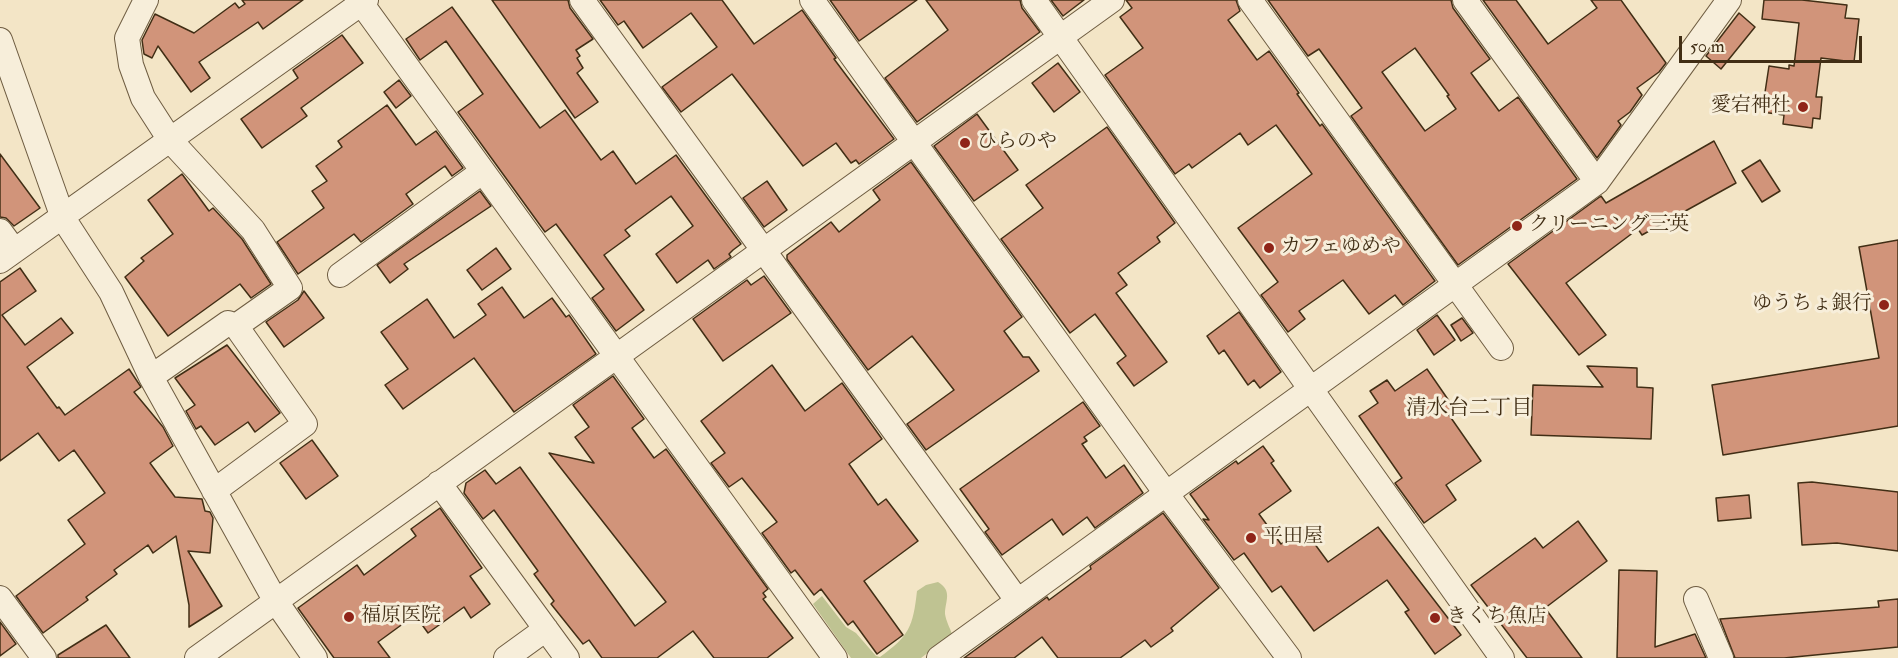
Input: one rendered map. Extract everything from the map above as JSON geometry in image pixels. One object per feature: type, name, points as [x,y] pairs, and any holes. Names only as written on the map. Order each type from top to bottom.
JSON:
[{"type":"street","points":[[146,0],[127,38],[131,65],[143,98],[170,140],[253,230],[290,288],[236,326]]},
{"type":"street","points":[[582,0],[1017,600]]},
{"type":"street","points":[[812,0],[1165,492],[1288,658]]},
{"type":"street","points":[[1034,0],[1502,658]]},
{"type":"street","points":[[197,658],[1112,0]]},
{"type":"street","points":[[1250,0],[1501,348]]},
{"type":"street","points":[[1465,0],[1597,182]]},
{"type":"street","points":[[939,658],[1165,492],[1597,182],[1729,0]]},
{"type":"street","points":[[0,231],[7,256],[63,218],[362,1],[614,356],[835,658]]},
{"type":"street","points":[[0,40],[63,218],[111,292],[151,377],[275,600],[315,658]]},
{"type":"street","points":[[340,275],[482,172]]},
{"type":"street","points":[[151,377],[228,323],[236,326],[305,424],[214,491]]},
{"type":"street","points":[[439,483],[567,658]]},
{"type":"street","points":[[0,598],[44,658]]},
{"type":"street","points":[[1696,598],[1721,658]]},
{"type":"street","points":[[506,658],[546,629]]},
{"type":"green space","points":[[938,582],[943,585],[947,593],[945,614],[952,634],[921,658],[851,658],[813,604],[822,596],[846,627],[856,633],[876,656],[880,657],[908,630],[914,614],[917,591],[926,585]]},
{"type":"building","points":[[242,0],[303,0],[263,29],[258,22],[199,62],[210,78],[191,92],[158,46],[152,58],[144,54],[142,40],[155,14],[194,33],[235,3],[239,8],[245,4]]},
{"type":"building","points":[[492,0],[568,0],[570,8],[593,39],[576,50],[580,56],[577,58],[583,68],[577,73],[598,102],[575,118]]},
{"type":"building","points":[[600,0],[722,0],[754,44],[802,10],[836,58],[834,59],[894,139],[859,164],[856,160],[851,163],[836,143],[803,166],[732,74],[681,112],[662,87],[717,47],[691,13],[643,48],[624,21],[618,25]]},
{"type":"building","points":[[830,0],[917,0],[859,41]]},
{"type":"building","points":[[926,0],[1020,0],[1022,8],[1040,32],[917,122],[885,78],[948,30]]},
{"type":"building","points":[[1051,0],[1084,0],[1063,16]]},
{"type":"building","points":[[1126,0],[1236,0],[1240,11],[1228,20],[1257,60],[1269,51],[1320,126],[1322,124],[1435,281],[1403,305],[1395,295],[1369,314],[1343,280],[1299,311],[1305,319],[1288,332],[1261,295],[1278,282],[1238,228],[1312,174],[1276,125],[1248,145],[1240,133],[1192,168],[1189,164],[1175,174],[1105,75],[1143,48],[1120,17],[1132,8]]},
{"type":"building","points":[[1268,0],[1451,0],[1453,8],[1490,59],[1471,73],[1499,111],[1518,97],[1577,179],[1458,265],[1351,116],[1362,108],[1319,49],[1308,56]],"holes":[[[1415,48],[1449,95],[1447,96],[1456,109],[1425,131],[1382,72]]]},
{"type":"building","points":[[1483,0],[1516,0],[1548,44],[1597,8],[1591,0],[1621,0],[1666,63],[1659,72],[1637,88],[1642,95],[1630,112],[1618,121],[1621,125],[1597,158]]},
{"type":"building","points":[[1764,0],[1802,0],[1847,5],[1845,18],[1859,19],[1854,62],[1821,58],[1816,97],[1822,97],[1820,119],[1813,118],[1812,128],[1783,124],[1784,115],[1762,112],[1769,66],[1789,69],[1789,65],[1794,66],[1799,23],[1762,19]]},
{"type":"building","points":[[452,7],[540,128],[565,110],[601,160],[613,151],[636,184],[676,155],[741,244],[729,254],[731,257],[714,269],[708,260],[677,283],[656,254],[693,226],[671,196],[625,230],[630,236],[604,255],[644,310],[616,331],[592,298],[604,289],[556,224],[545,232],[458,112],[483,94],[446,41],[420,60],[406,39]]},
{"type":"building","points":[[1739,13],[1755,27],[1721,69],[1706,56]]},
{"type":"building","points":[[342,35],[363,63],[301,108],[307,116],[262,148],[241,119],[298,78],[293,70]]},
{"type":"building","points":[[1058,63],[1080,92],[1054,112],[1032,83]]},
{"type":"building","points":[[399,80],[411,96],[396,108],[384,92]]},
{"type":"building","points":[[387,105],[416,145],[436,131],[463,168],[452,176],[445,166],[406,194],[413,204],[361,242],[354,234],[298,274],[277,242],[324,208],[312,191],[327,181],[316,166],[342,147],[338,141]]},
{"type":"building","points":[[977,114],[1018,170],[974,201],[934,146]]},
{"type":"building","points":[[1107,127],[1175,223],[1157,237],[1160,242],[1118,273],[1127,285],[1116,293],[1167,362],[1134,386],[1117,363],[1126,356],[1095,314],[1070,333],[1001,239],[1043,208],[1026,185]]},
{"type":"building","points":[[1714,141],[1736,183],[1642,235],[1638,229],[1566,283],[1606,335],[1579,355],[1508,264],[1601,196],[1606,203]]},
{"type":"building","points":[[0,154],[40,208],[14,226],[6,218],[0,217]]},
{"type":"building","points":[[1760,160],[1780,191],[1762,202],[1742,171]]},
{"type":"building","points":[[911,162],[1022,317],[1004,331],[1023,357],[1029,357],[1039,371],[926,450],[907,424],[954,390],[912,336],[868,370],[787,259],[787,255],[831,222],[839,232],[880,200],[873,190]]},
{"type":"building","points":[[182,174],[209,211],[213,208],[242,239],[271,284],[251,298],[240,284],[168,336],[125,277],[144,261],[141,258],[173,234],[148,200]]},
{"type":"building","points":[[767,181],[787,210],[764,227],[743,198]]},
{"type":"building","points":[[480,191],[491,206],[404,264],[408,269],[390,283],[377,265]]},
{"type":"building","name":"ゆうちょ銀行","points":[[1898,240],[1898,426],[1723,455],[1712,385],[1879,358],[1859,247]]},
{"type":"building","points":[[496,248],[511,269],[482,290],[467,270]]},
{"type":"building","points":[[20,268],[36,291],[2,315],[25,345],[61,318],[73,333],[27,367],[57,408],[59,407],[65,415],[129,369],[141,387],[134,392],[163,427],[173,446],[150,463],[175,497],[202,499],[205,511],[210,512],[213,518],[210,553],[188,551],[222,606],[189,627],[189,605],[176,536],[153,553],[148,545],[114,570],[117,574],[86,597],[88,600],[43,633],[16,596],[85,544],[68,520],[105,493],[74,450],[59,461],[38,433],[0,461],[0,282]]},
{"type":"building","points":[[764,276],[791,313],[723,361],[693,319],[747,280],[751,285]]},
{"type":"building","points":[[502,287],[524,318],[552,298],[566,317],[569,315],[596,354],[514,412],[474,358],[403,409],[385,385],[408,369],[381,332],[427,299],[454,338],[486,315],[478,304]]},
{"type":"building","points":[[304,291],[324,318],[284,347],[266,322],[298,300]]},
{"type":"building","points":[[1239,312],[1281,372],[1260,388],[1254,380],[1248,385],[1224,350],[1219,354],[1207,336]]},
{"type":"building","points":[[1437,315],[1455,340],[1434,355],[1417,330]]},
{"type":"building","points":[[1462,318],[1473,333],[1461,341],[1451,325]]},
{"type":"building","points":[[227,345],[280,413],[255,432],[248,422],[215,445],[201,426],[196,429],[186,411],[195,405],[175,378]]},
{"type":"building","points":[[772,365],[805,411],[842,383],[882,439],[849,464],[878,505],[886,499],[918,541],[864,581],[903,635],[877,654],[853,621],[848,625],[821,589],[814,595],[795,570],[791,573],[762,533],[777,522],[742,478],[729,487],[711,463],[725,453],[701,421]]},
{"type":"building","points":[[1587,366],[1637,368],[1637,387],[1653,388],[1651,439],[1531,435],[1533,385],[1603,387]]},
{"type":"building","points":[[1427,369],[1456,411],[1449,415],[1481,461],[1446,485],[1456,500],[1424,523],[1395,483],[1402,478],[1359,416],[1378,403],[1370,391],[1387,380],[1395,391]]},
{"type":"building","points":[[613,376],[644,419],[632,428],[654,458],[666,449],[768,589],[763,593],[766,597],[763,599],[793,638],[767,658],[714,658],[693,631],[657,658],[602,658],[589,640],[583,644],[551,604],[554,601],[534,574],[538,571],[494,510],[483,519],[464,493],[466,483],[485,470],[496,484],[520,467],[635,626],[666,602],[549,453],[594,463],[575,437],[589,427],[573,405]]},
{"type":"building","points":[[1083,402],[1100,426],[1084,437],[1087,441],[1082,444],[1106,478],[1124,465],[1143,493],[1095,528],[1087,517],[1063,535],[1052,519],[1002,555],[985,532],[989,529],[960,489]]},
{"type":"building","points":[[312,440],[338,476],[306,499],[280,463]]},
{"type":"building","points":[[1263,446],[1274,461],[1271,463],[1291,491],[1259,514],[1281,544],[1303,528],[1328,562],[1378,527],[1461,635],[1435,654],[1405,612],[1409,610],[1387,580],[1314,631],[1281,586],[1272,592],[1244,553],[1234,560],[1203,519],[1209,520],[1190,494],[1236,461],[1238,464]]},
{"type":"building","points":[[1812,482],[1898,492],[1898,551],[1837,543],[1802,545],[1798,483]]},
{"type":"building","points":[[1749,495],[1751,518],[1718,521],[1716,498]]},
{"type":"building","points":[[440,508],[482,568],[470,576],[490,604],[471,618],[464,607],[428,633],[415,615],[378,642],[390,658],[334,658],[298,608],[357,565],[364,575],[416,536],[411,529]]},
{"type":"building","points":[[1163,513],[1219,588],[1171,628],[1173,631],[1151,647],[1145,640],[1120,658],[1058,658],[1042,637],[1014,658],[964,658],[1047,597],[1049,600],[1091,569],[1090,566]]},
{"type":"building","points":[[1578,521],[1607,561],[1545,608],[1582,658],[1527,658],[1471,585],[1535,538],[1543,548]]},
{"type":"building","points":[[1619,570],[1657,571],[1655,647],[1695,634],[1706,658],[1617,658]]},
{"type":"building","points":[[1898,599],[1898,647],[1784,658],[1735,658],[1720,619],[1879,607],[1878,601]]},
{"type":"building","points":[[0,622],[16,644],[0,656]]},
{"type":"building","points":[[106,625],[130,658],[58,658],[58,655]]},
{"type":"place","name":"愛宕神社","points":[[1803,107]]},
{"type":"place","name":"ひらのや","points":[[965,143]]},
{"type":"place","name":"クリーニング三英","points":[[1517,226]]},
{"type":"place","name":"カフェゆめや","points":[[1269,248]]},
{"type":"place","name":"ゆうちょ銀行","points":[[1884,305]]},
{"type":"place","name":"平田屋","points":[[1251,538]]},
{"type":"place","name":"福原医院","points":[[349,617]]},
{"type":"place","name":"きくち魚店","points":[[1435,618]]},
{"type":"district","name":"清水台二丁目","points":[[1469,409]]}]
